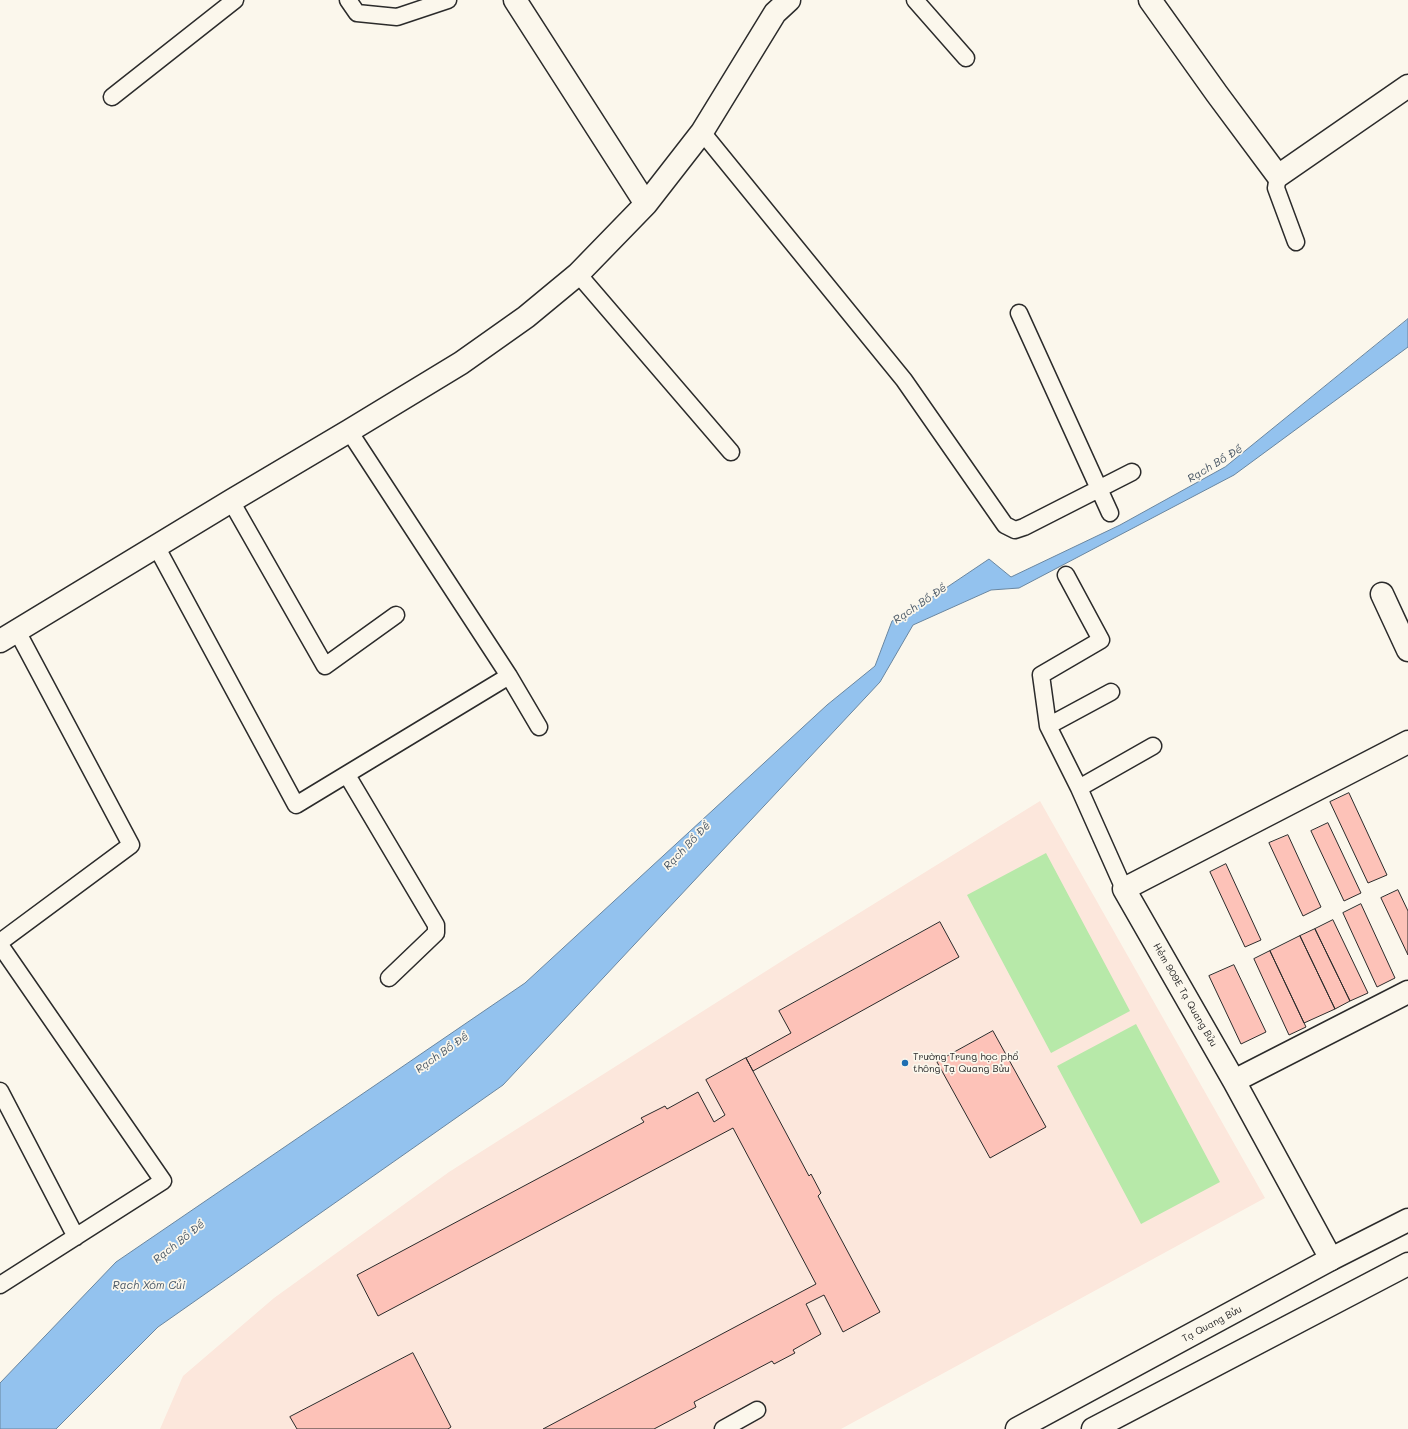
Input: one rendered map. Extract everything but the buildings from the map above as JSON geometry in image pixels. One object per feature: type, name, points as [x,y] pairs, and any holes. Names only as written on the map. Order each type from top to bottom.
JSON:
[{"type":"street","points":[[515,0],[646,204]]},
{"type":"street","points":[[8,636],[461,363],[526,317],[578,274],[646,204],[702,132],[775,13],[789,0]]},
{"type":"street","points":[[1150,0],[1278,176],[1408,86]]},
{"type":"street","points":[[1382,594],[1408,650]]},
{"type":"street","points":[[1124,889],[1408,742]]},
{"type":"street","name":"Hẻm 909E Tạ Quang Bửu","points":[[1124,889],[1234,1081],[1331,1259]]},
{"type":"street","points":[[1234,1081],[1408,992]]},
{"type":"street","name":"Tạ Quang Bửu","points":[[1017,1429],[1331,1259],[1408,1220]]},
{"type":"street","points":[[1097,1428],[1408,1264]]},
{"type":"lane","points":[[112,97],[235,0]]},
{"type":"lane","points":[[348,0],[357,13],[397,16],[448,0]]},
{"type":"lane","points":[[915,0],[966,58]]},
{"type":"lane","points":[[702,132],[904,380],[1006,525],[1015,530],[1024,527],[1132,472]]},
{"type":"lane","points":[[1278,176],[1276,188],[1296,242]]},
{"type":"lane","points":[[578,274],[731,452]]},
{"type":"lane","points":[[1019,313],[1110,513]]},
{"type":"lane","points":[[349,431],[509,676],[539,726]]},
{"type":"lane","points":[[230,501],[325,666],[396,615]]},
{"type":"lane","points":[[156,546],[296,805],[509,676]]},
{"type":"lane","name":"Hẻm 909E Tạ Quang Bửu","points":[[1066,574],[1101,640],[1041,675],[1048,726],[1124,889]]},
{"type":"lane","points":[[0,942],[131,846],[8,636]]},
{"type":"lane","points":[[1048,726],[1111,692]]},
{"type":"lane","points":[[1078,788],[1153,746]]},
{"type":"lane","points":[[347,775],[436,925],[436,933],[389,978]]},
{"type":"lane","points":[[0,945],[163,1182],[0,1285]]},
{"type":"lane","points":[[0,1091],[76,1237]]},
{"type":"lane","points":[[723,1429],[757,1410]]},
{"type":"shaded area","name":"Trường Trung học phổ thông Tạ Quang Bửu","points":[[1040,801],[1265,1198],[841,1429],[160,1429],[183,1376],[274,1298],[449,1172],[793,954]]},
{"type":"green space","points":[[1046,853],[1130,1011],[1051,1053],[967,895]]},
{"type":"green space","points":[[1136,1024],[1220,1182],[1141,1224],[1057,1066]]},
{"type":"water","name":"Rạch Xóm Củi","points":[[1408,319],[1408,347],[1234,475],[1019,588],[991,590],[913,625],[880,682],[503,1085],[158,1327],[56,1429],[0,1429],[0,1383],[116,1262],[525,983],[827,705],[875,666],[892,621],[931,598],[989,559],[1011,577],[1120,525],[1225,467]]},
{"type":"place","name":"Trường Trung học phổ thông Tạ Quang Bửu","points":[[905,1063]]},
{"type":"water label","name":"Rạch Bồ Đề","points":[[1215,464]]},
{"type":"water label","name":"Rạch Bồ Đề","points":[[920,604]]},
{"type":"water label","name":"Rạch Bồ Đề","points":[[687,846]]},
{"type":"water label","name":"Rạch Bồ Đề","points":[[442,1053]]},
{"type":"water label","name":"Rạch Bồ Đề","points":[[179,1242]]}]
